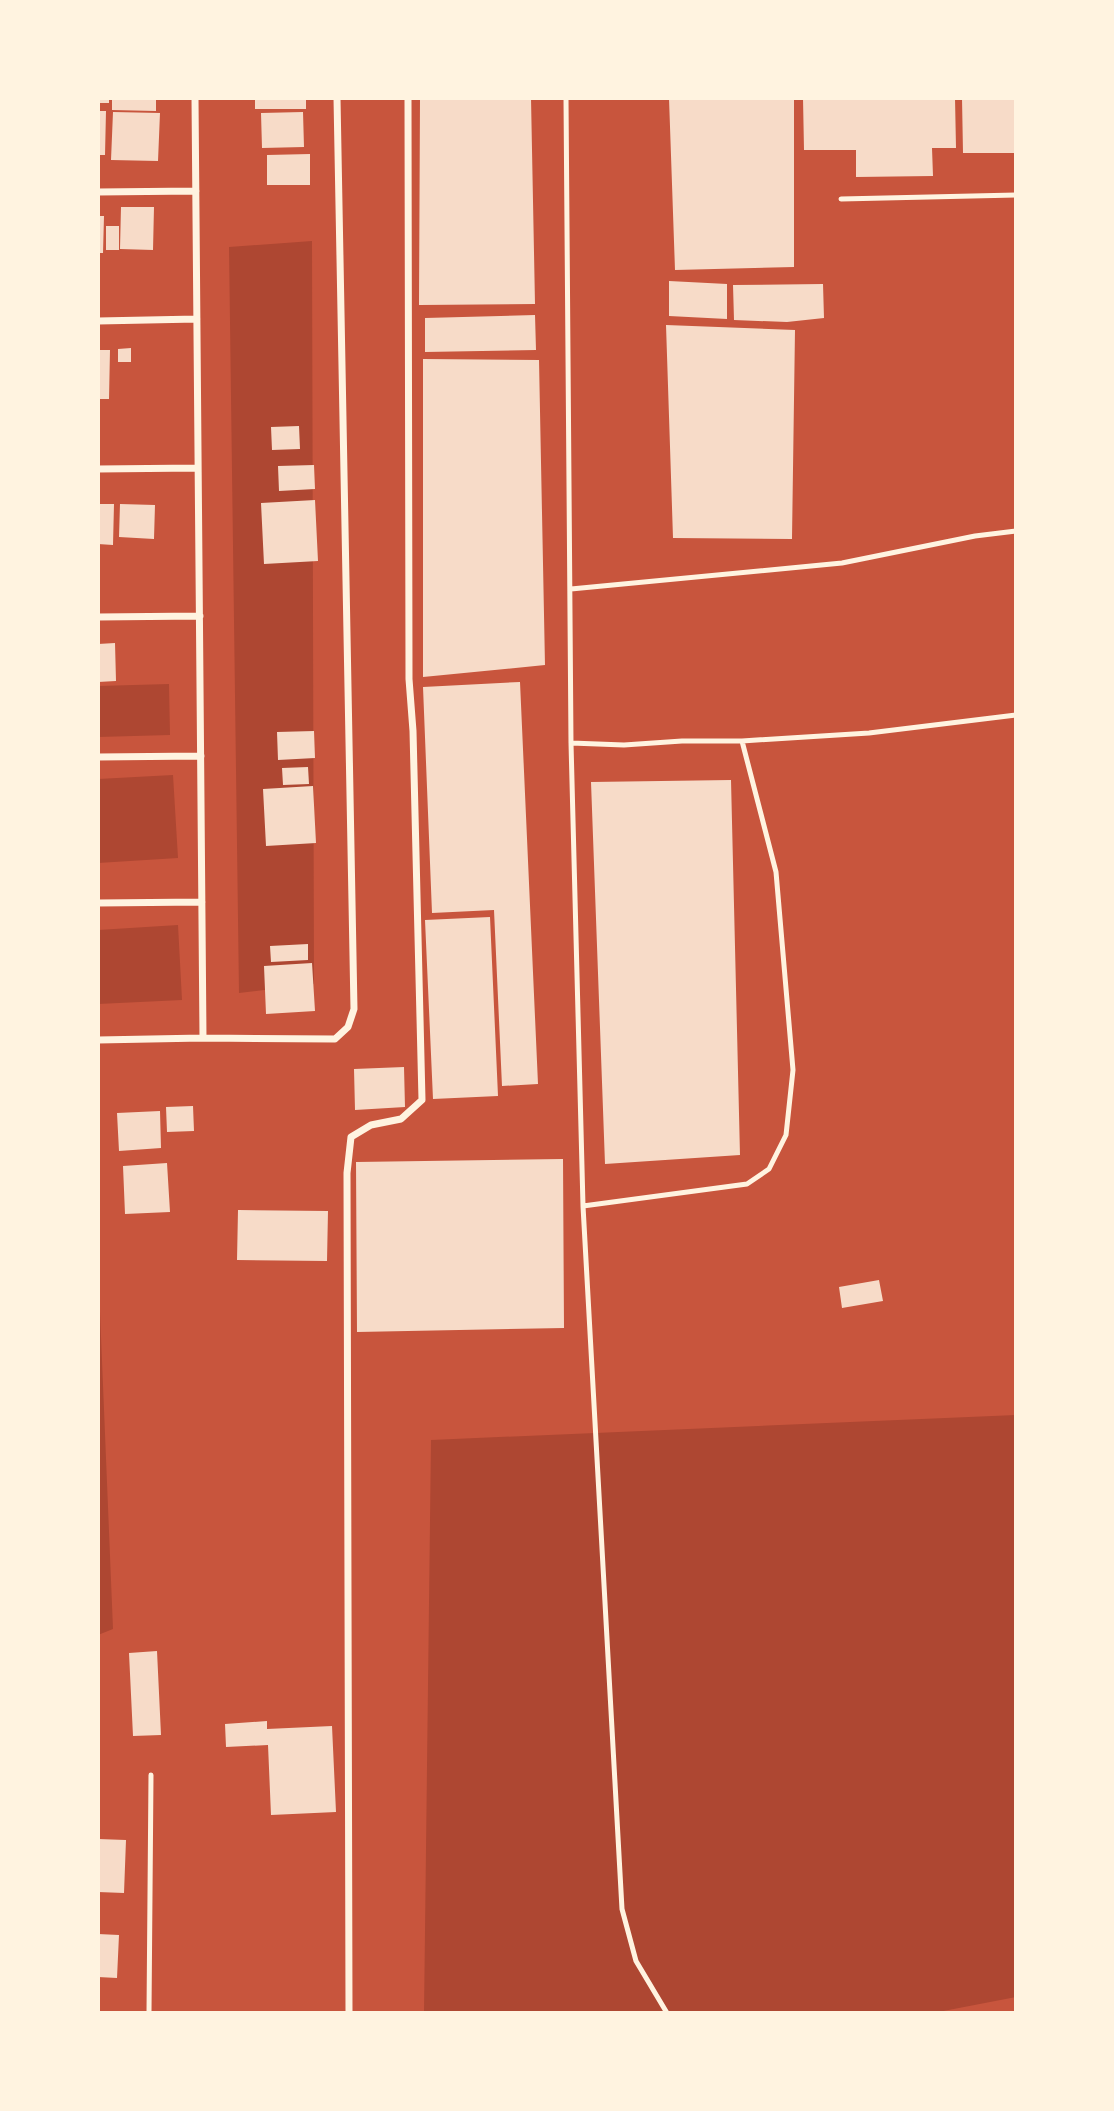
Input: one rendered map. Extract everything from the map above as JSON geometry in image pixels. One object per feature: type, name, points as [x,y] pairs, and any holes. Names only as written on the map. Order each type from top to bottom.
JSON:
[{"type":"street","points":[[195,98],[203,1038]]},
{"type":"street","points":[[98,1040],[335,1039],[348,1027],[354,1009],[337,98]]},
{"type":"street","points":[[349,2013],[347,1173],[351,1137],[371,1125],[401,1119],[422,1100],[413,731],[409,680],[408,98]]},
{"type":"street","points":[[98,192],[196,191]]},
{"type":"street","points":[[98,321],[197,319]]},
{"type":"street","points":[[98,470],[198,468]]},
{"type":"street","points":[[98,617],[200,616]]},
{"type":"street","points":[[98,757],[201,755]]},
{"type":"street","points":[[98,903],[202,902]]},
{"type":"lane","points":[[566,98],[571,743],[583,1206],[622,1909],[636,1961],[667,2013]]},
{"type":"lane","points":[[841,199],[1016,195]]},
{"type":"lane","points":[[571,589],[842,563],[975,536],[1016,531]]},
{"type":"lane","points":[[571,743],[624,745],[742,741],[869,733],[1016,715]]},
{"type":"lane","points":[[583,1206],[747,1184],[769,1169],[786,1135],[793,1070],[776,872],[742,741]]},
{"type":"lane","points":[[149,2013],[151,1775]]},
{"type":"shaded area","points":[[312,241],[314,984],[239,993],[229,247]]},
{"type":"shaded area","points":[[169,684],[170,735],[98,737],[98,686]]},
{"type":"shaded area","points":[[173,775],[178,858],[98,863],[98,779]]},
{"type":"shaded area","points":[[178,925],[182,1000],[98,1004],[98,930]]},
{"type":"shaded area","points":[[98,1263],[113,1629],[98,1635]]},
{"type":"shaded area","points":[[1016,1415],[1016,1997],[933,2013],[424,2013],[431,1440]]},
{"type":"building","points":[[98,98],[109,98],[109,103],[98,103]]},
{"type":"building","points":[[112,98],[156,98],[156,111],[112,110]]},
{"type":"building","points":[[255,98],[306,98],[306,109],[255,109]]},
{"type":"building","points":[[420,98],[531,98],[535,304],[419,305]]},
{"type":"building","points":[[669,98],[794,98],[794,267],[675,270]]},
{"type":"building","points":[[803,98],[955,98],[956,148],[932,148],[933,176],[856,177],[856,150],[804,150]]},
{"type":"building","points":[[962,98],[1016,98],[1016,153],[963,153]]},
{"type":"building","points":[[98,111],[106,111],[105,155],[98,155]]},
{"type":"building","points":[[113,112],[160,113],[158,161],[111,160]]},
{"type":"building","points":[[303,112],[304,147],[262,148],[261,113]]},
{"type":"building","points":[[310,154],[310,185],[267,185],[267,155]]},
{"type":"building","points":[[121,207],[154,207],[153,250],[120,249]]},
{"type":"building","points":[[98,216],[104,216],[103,253],[98,253]]},
{"type":"building","points":[[106,226],[119,226],[119,250],[106,250]]},
{"type":"building","points":[[669,281],[727,284],[727,319],[669,316]]},
{"type":"building","points":[[823,284],[824,318],[787,322],[734,320],[733,285]]},
{"type":"building","points":[[535,315],[536,350],[425,352],[425,318]]},
{"type":"building","points":[[666,325],[795,330],[792,539],[673,538]]},
{"type":"building","points":[[131,348],[131,362],[118,362],[118,349]]},
{"type":"building","points":[[98,350],[110,350],[109,399],[98,399]]},
{"type":"building","points":[[423,359],[539,360],[545,665],[423,677]]},
{"type":"building","points":[[299,426],[300,449],[272,450],[271,427]]},
{"type":"building","points":[[314,465],[315,489],[279,491],[278,466]]},
{"type":"building","points":[[315,500],[318,561],[264,564],[261,503]]},
{"type":"building","points":[[98,504],[114,504],[113,545],[98,544]]},
{"type":"building","points":[[120,504],[155,505],[154,539],[119,537]]},
{"type":"building","points":[[115,643],[116,681],[98,682],[98,644]]},
{"type":"building","points":[[520,682],[538,1084],[502,1086],[494,910],[432,913],[423,687]]},
{"type":"building","points":[[314,731],[315,758],[278,760],[277,732]]},
{"type":"building","points":[[308,767],[309,784],[283,785],[282,768]]},
{"type":"building","points":[[731,780],[740,1155],[605,1164],[591,782]]},
{"type":"building","points":[[313,786],[316,843],[266,846],[263,789]]},
{"type":"building","points":[[490,917],[498,1096],[433,1099],[425,920]]},
{"type":"building","points":[[308,944],[308,960],[271,962],[270,946]]},
{"type":"building","points":[[312,963],[315,1011],[266,1014],[264,966]]},
{"type":"building","points":[[404,1067],[405,1107],[355,1110],[354,1069]]},
{"type":"building","points":[[193,1106],[194,1131],[167,1132],[166,1107]]},
{"type":"building","points":[[160,1111],[161,1148],[119,1151],[117,1113]]},
{"type":"building","points":[[563,1159],[564,1328],[357,1332],[356,1162]]},
{"type":"building","points":[[167,1163],[170,1212],[125,1214],[123,1166]]},
{"type":"building","points":[[238,1210],[328,1211],[327,1261],[237,1260]]},
{"type":"building","points":[[879,1280],[883,1301],[842,1308],[839,1287]]},
{"type":"building","points":[[157,1651],[161,1735],[133,1736],[129,1653]]},
{"type":"building","points":[[267,1721],[267,1729],[332,1726],[336,1812],[271,1815],[268,1745],[226,1747],[225,1724]]},
{"type":"building","points":[[98,1839],[126,1840],[124,1893],[98,1892]]},
{"type":"building","points":[[98,1934],[119,1935],[117,1978],[98,1977]]}]
